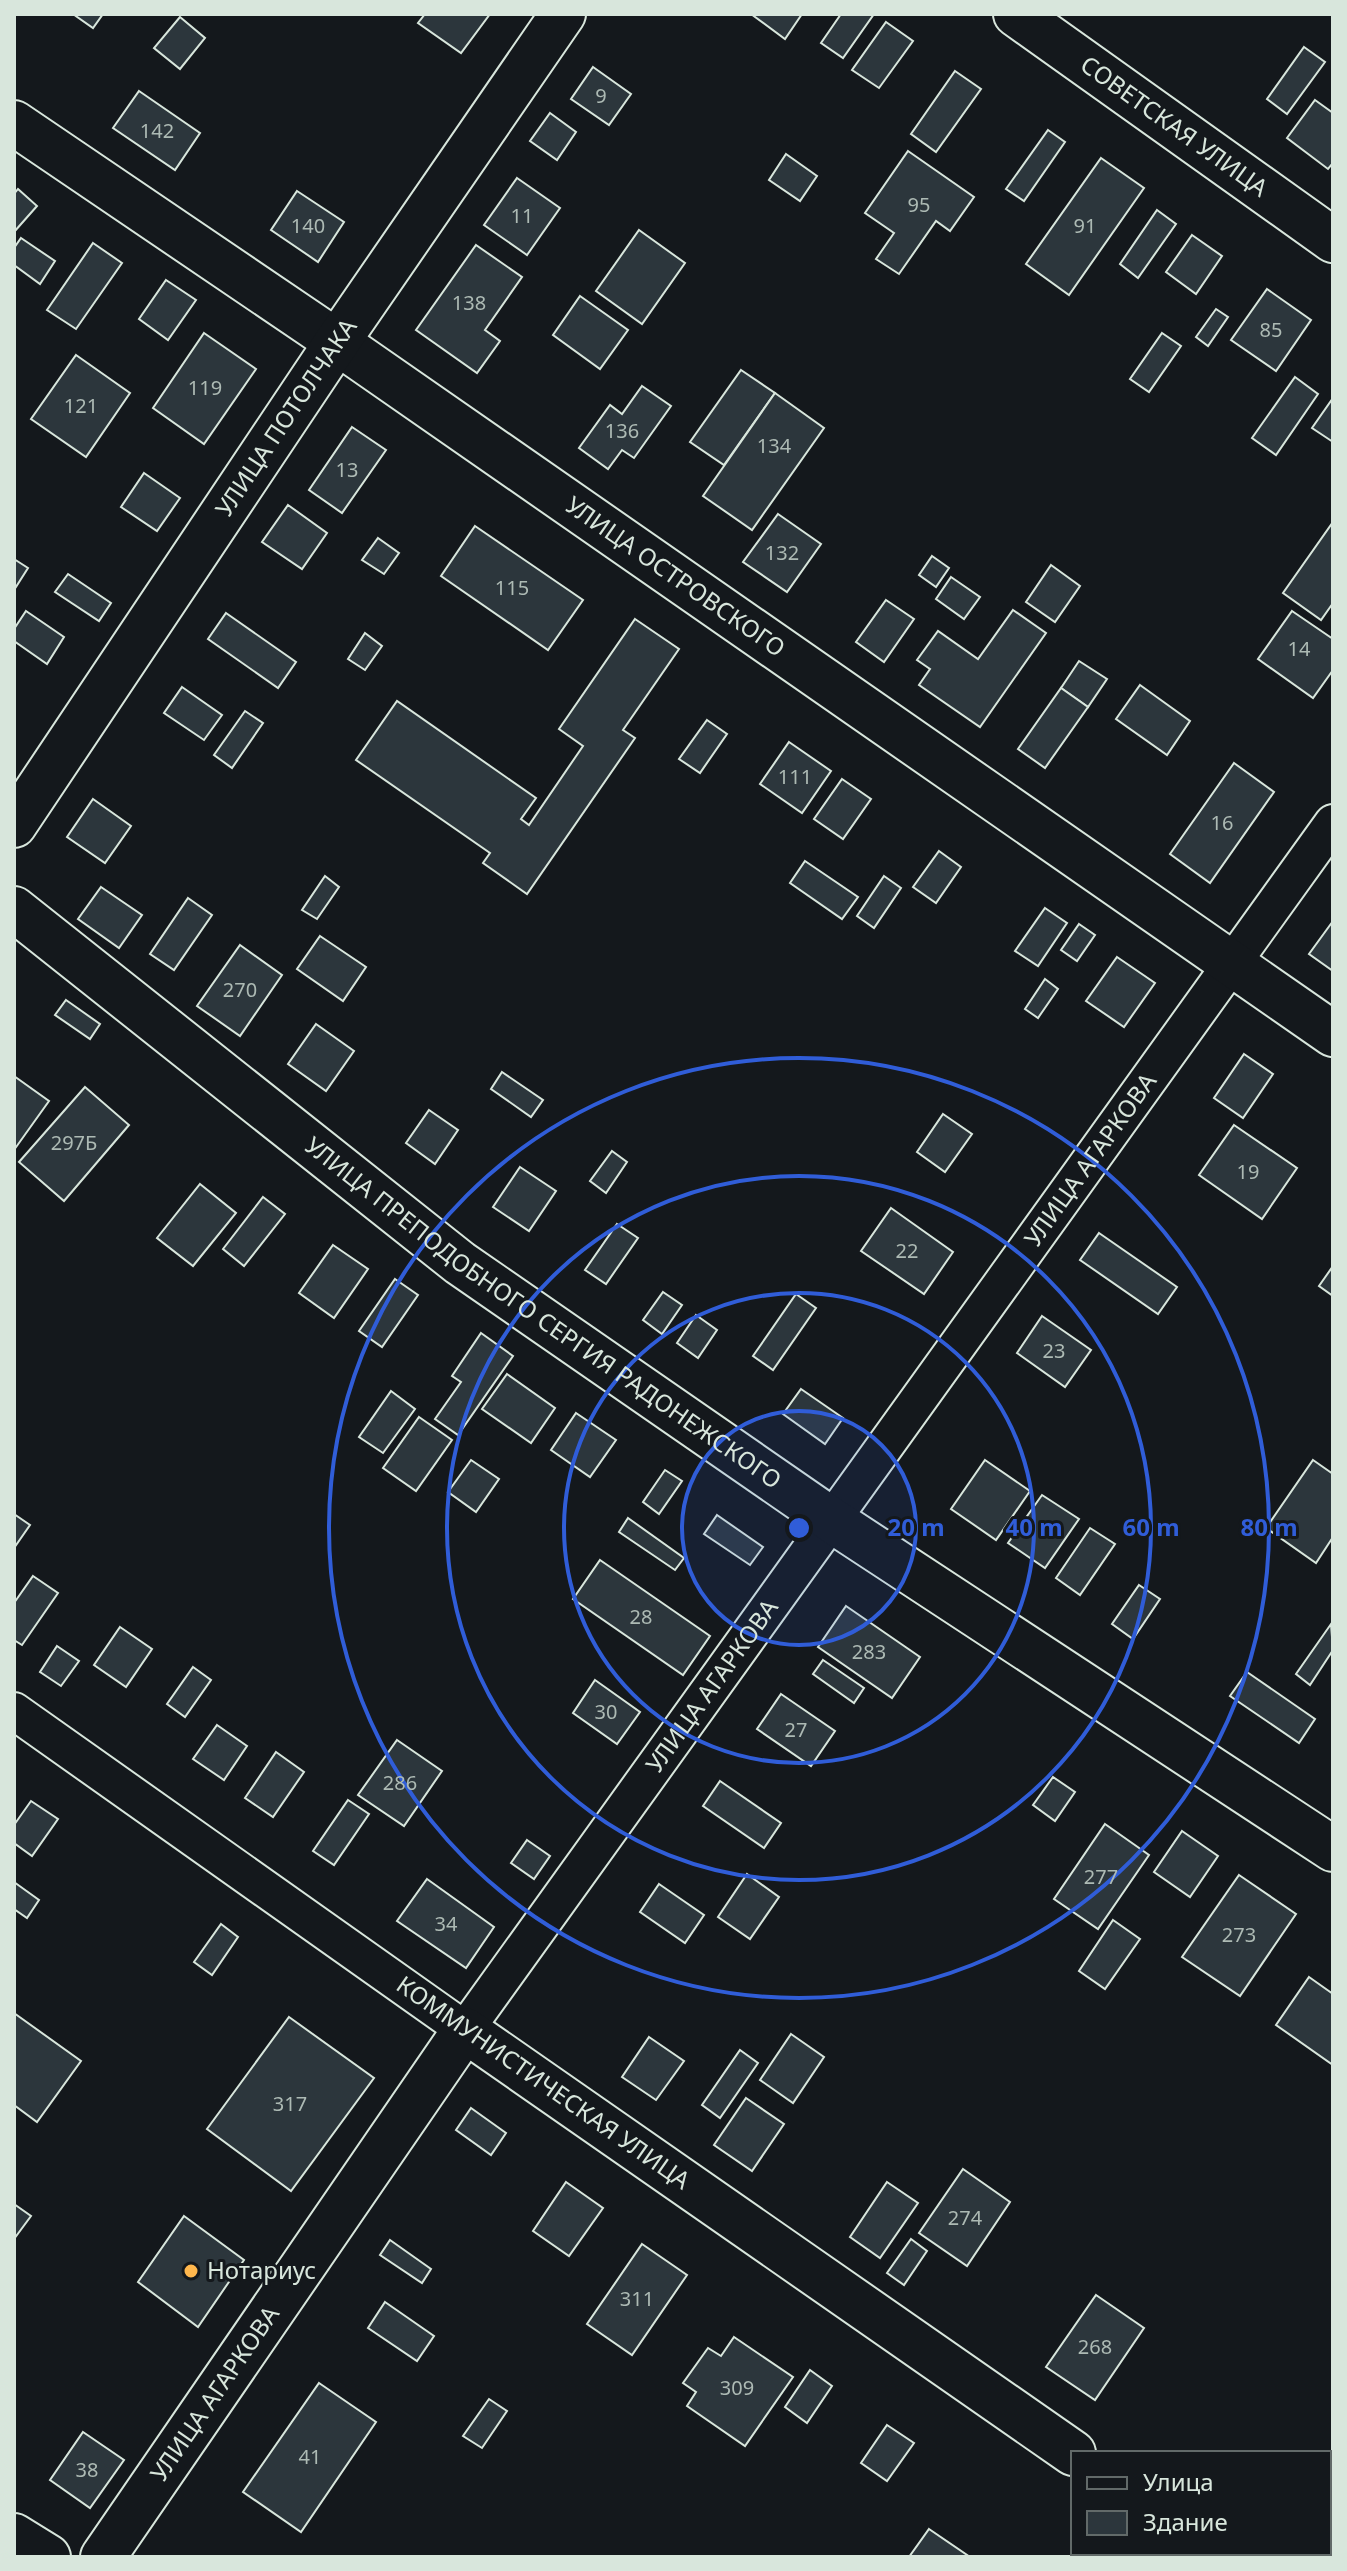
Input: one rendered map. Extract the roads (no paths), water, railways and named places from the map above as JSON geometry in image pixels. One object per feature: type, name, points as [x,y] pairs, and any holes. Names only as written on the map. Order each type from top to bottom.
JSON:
[{"type":"street","name":"УЛИЦА ПОТОЛЧАКА","points":[[14,825],[337,342],[563,14]]},
{"type":"street","name":"СОВЕТСКАЯ УЛИЦА","points":[[1016,14],[1333,240]]},
{"type":"street","name":"УЛИЦА ОСТРОВСКОГО","points":[[14,123],[337,342],[1333,1034]]},
{"type":"street","name":"УЛИЦА АГАРКОВА","points":[[103,2557],[465,2030],[1333,823]]},
{"type":"street","name":"УЛИЦА ПРЕПОДОБНОГО СЕРГИЯ РАДОНЕЖСКОГО","points":[[14,909],[460,1263],[833,1521],[1333,1849]]},
{"type":"street","name":"КОММУНИСТИЧЕСКАЯ УЛИЦА","points":[[14,1711],[465,2030],[1071,2452]]},
{"type":"street","points":[[14,2536],[48,2557]]},
{"type":"place","name":"Нотариус","points":[[191,2271]]}]
